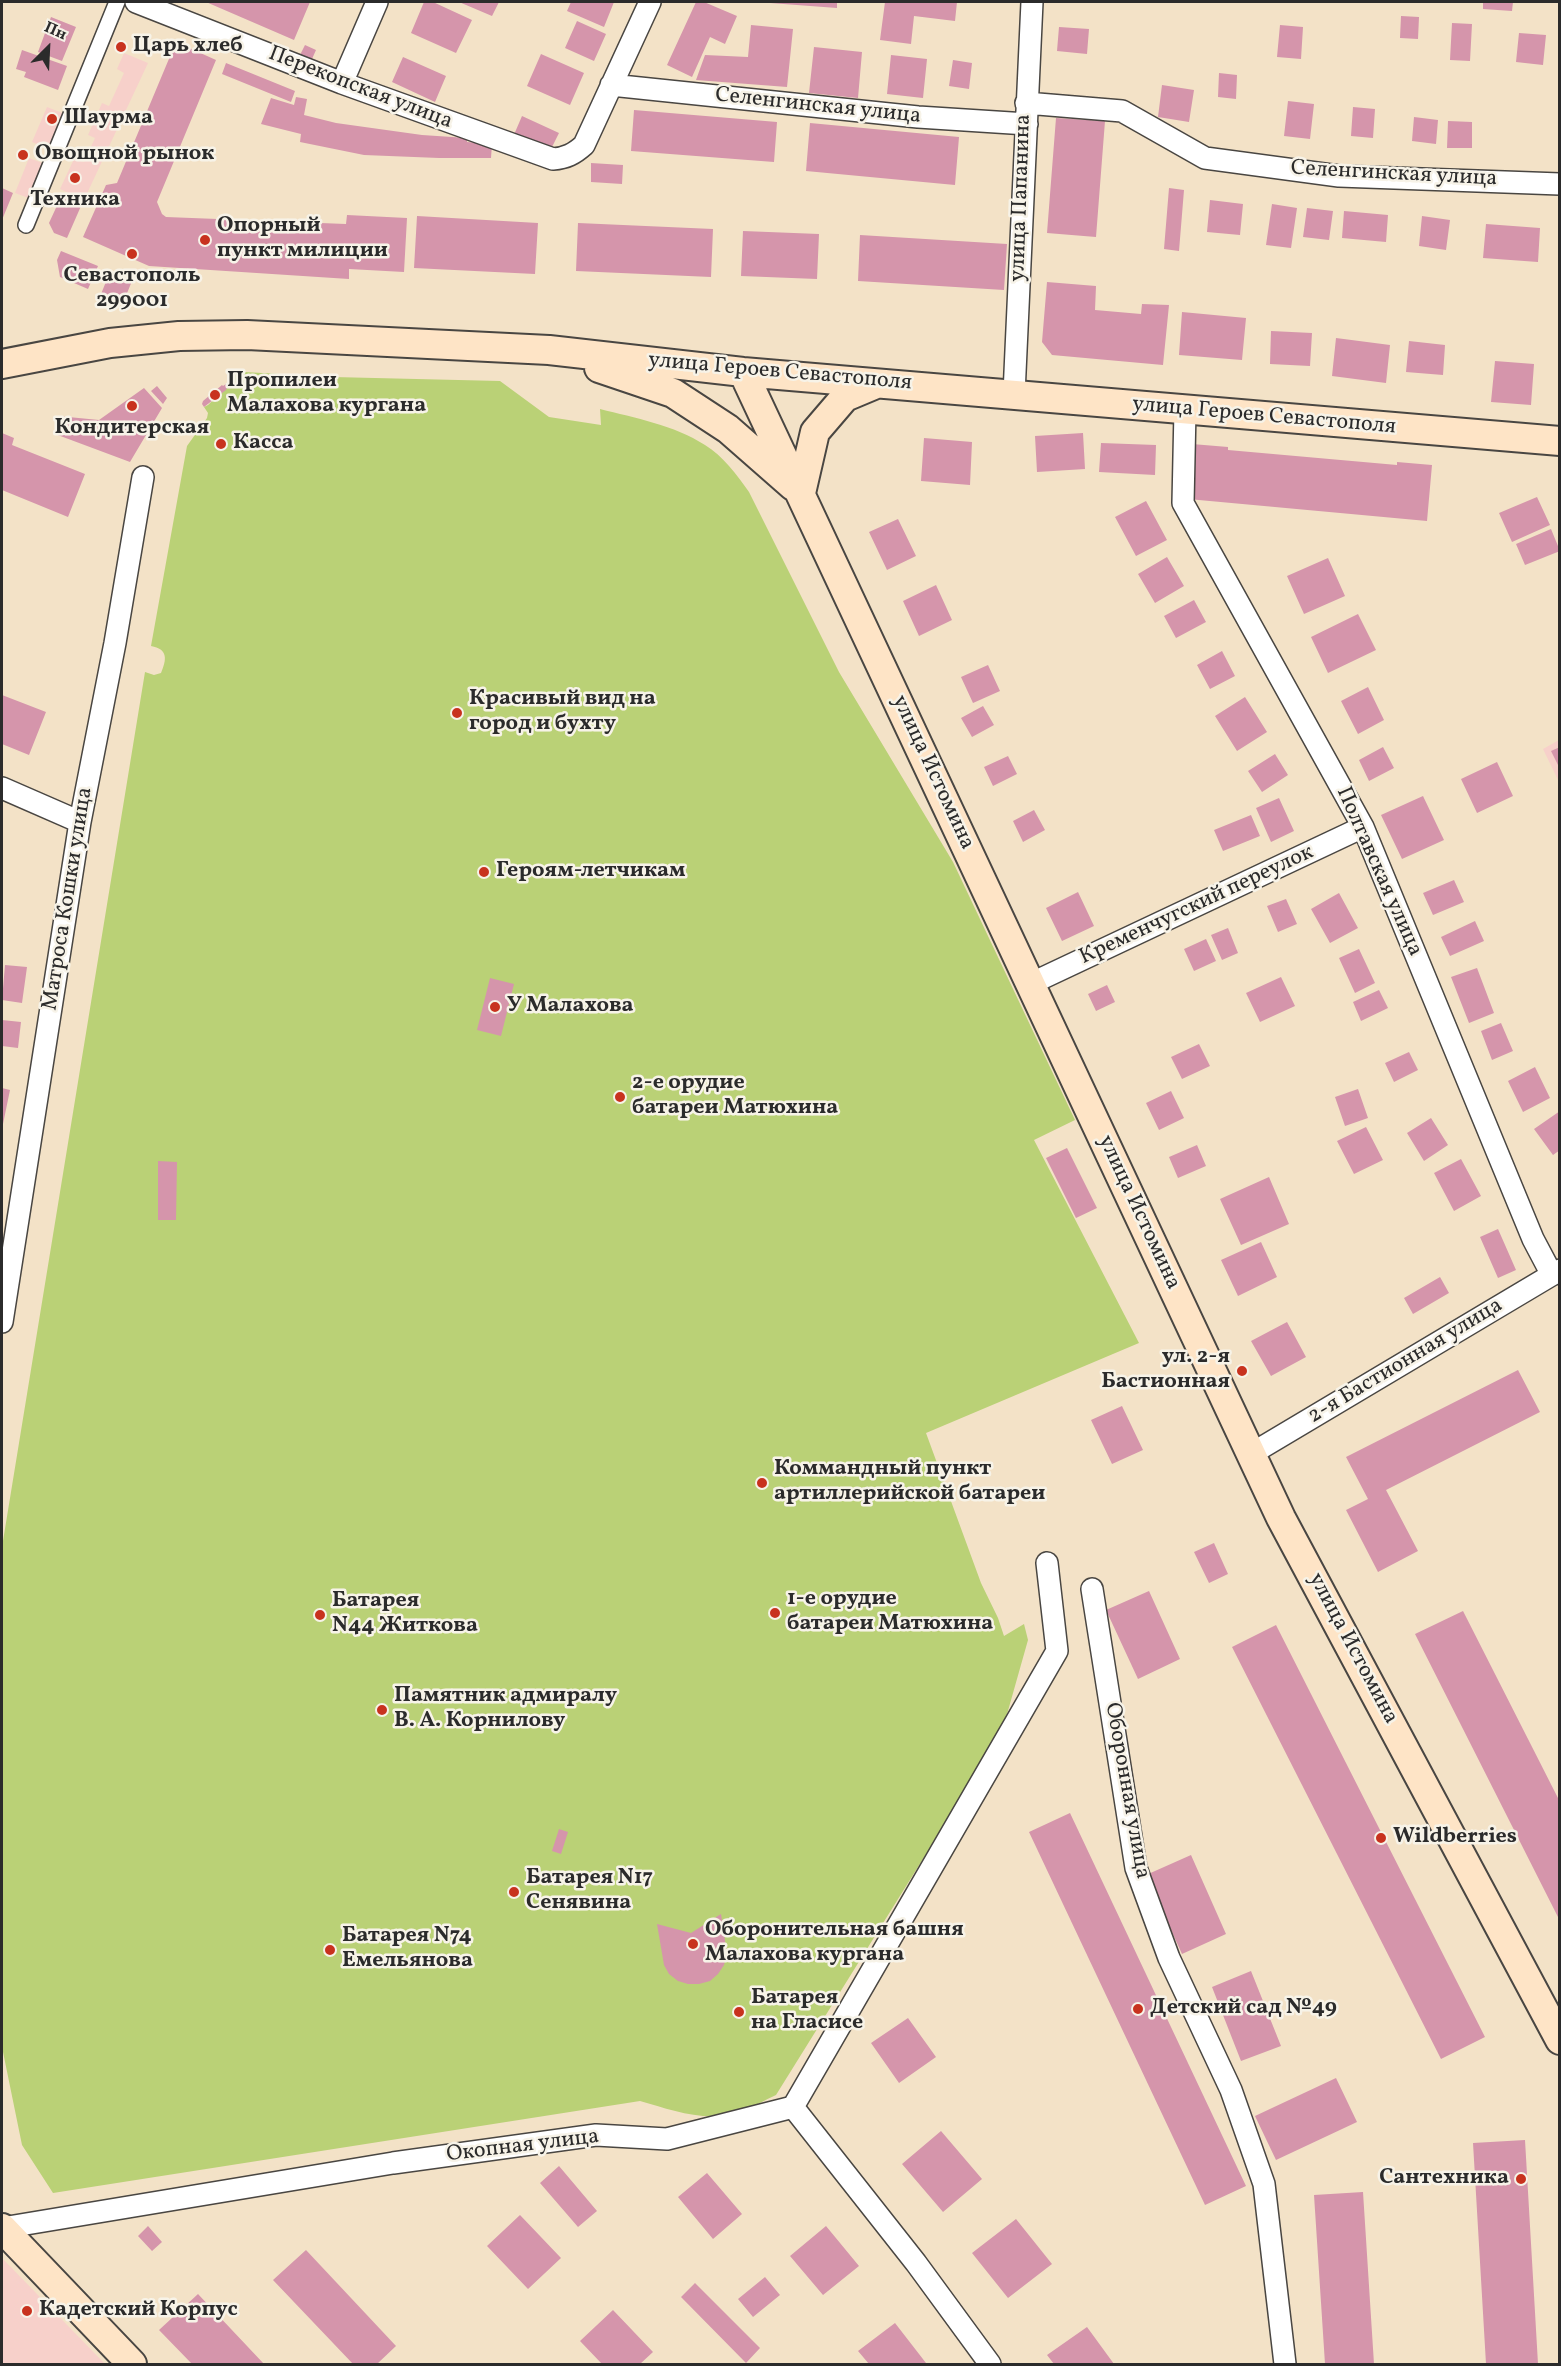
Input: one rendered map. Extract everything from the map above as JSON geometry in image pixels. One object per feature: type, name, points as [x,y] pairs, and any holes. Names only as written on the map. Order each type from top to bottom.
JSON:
[{"type":"main road","name":"улица Героев Севастополя","points":[[2,364],[110,343],[178,336],[247,335],[549,350],[743,372],[1560,441]]},
{"type":"main road","points":[[549,350],[673,393],[728,429],[801,493],[815,432],[845,397],[879,383]]},
{"type":"main road","name":"улица Истомина","points":[[743,372],[1281,1518],[1560,2042]]},
{"type":"main road","points":[[2,2228],[132,2364]]},
{"type":"street","points":[[26,225],[117,2]]},
{"type":"street","name":"Перекопская улица","points":[[135,2],[342,83],[542,157],[553,159],[564,158],[584,146],[611,85]]},
{"type":"street","points":[[342,83],[377,2]]},
{"type":"street","points":[[611,85],[650,2]]},
{"type":"street","name":"улица Папанина","points":[[1014,394],[1032,2]]},
{"type":"street","name":"Селенгинская улица","points":[[611,85],[918,117],[1027,124]]},
{"type":"street","name":"Селенгинская улица","points":[[1026,103],[1122,111],[1205,158],[1339,176],[1560,184]]},
{"type":"street","name":"Полтавская улица","points":[[1185,410],[1183,503],[1363,828],[1533,1239],[1556,1273]]},
{"type":"street","name":"Матроса Кошки улица","points":[[2,1322],[4,1294],[80,822],[115,643],[143,477]]},
{"type":"street","points":[[2,788],[80,822]]},
{"type":"street","name":"Кременчугский переулок","points":[[1030,984],[1363,828]]},
{"type":"street","name":"2-я Бастионная улица","points":[[1251,1454],[1556,1273]]},
{"type":"street","points":[[990,2364],[916,2263],[793,2107],[1057,1651],[1047,1563]]},
{"type":"street","name":"Оборонная улица","points":[[1092,1589],[1136,1868],[1169,1958],[1232,2090],[1264,2184],[1285,2364]]},
{"type":"street","name":"Окопная улица","points":[[2,2228],[393,2163],[596,2135],[667,2139],[793,2107]]},
{"type":"shaded area","points":[[124,53],[148,63],[84,200],[60,189],[74,159],[84,162],[95,138],[88,135],[102,103],[109,106],[124,73],[117,69]]},
{"type":"shaded area","points":[[47,107],[65,114],[51,150],[32,142]]},
{"type":"shaded area","points":[[29,158],[48,165],[34,200],[15,193]]},
{"type":"shaded area","points":[[1559,740],[1559,782],[1543,749]]},
{"type":"shaded area","name":"Кадетский Корпус","points":[[2,2258],[105,2364],[2,2364]]},
{"type":"green space","points":[[227,371],[333,377],[500,381],[549,417],[601,425],[600,409],[680,432],[712,449],[724,460],[749,492],[839,672],[953,862],[1075,1120],[1034,1140],[1139,1343],[926,1433],[981,1583],[1004,1636],[1024,1624],[1028,1640],[1002,1732],[776,2095],[729,2115],[703,2116],[677,2112],[640,2101],[53,2193],[22,2145],[2,2047],[2,1547],[145,672],[154,675],[161,673],[165,659],[161,650],[151,646],[187,446],[207,418],[208,413],[204,407],[231,383]]},
{"type":"building","points":[[206,2],[310,2],[294,40]]},
{"type":"building","points":[[424,2],[433,2],[472,20],[456,53],[411,33]]},
{"type":"building","points":[[459,2],[499,2],[492,16]]},
{"type":"building","points":[[571,2],[614,2],[604,27],[567,11]]},
{"type":"building","points":[[696,2],[704,2],[737,16],[725,44],[710,37],[692,77],[667,65]]},
{"type":"building","points":[[837,2],[837,8],[770,3]]},
{"type":"building","points":[[885,2],[957,2],[955,21],[914,16],[911,44],[880,40]]},
{"type":"building","points":[[1483,2],[1513,2],[1512,11],[1483,9]]},
{"type":"building","points":[[1401,16],[1419,17],[1418,39],[1400,38]]},
{"type":"building","points":[[51,17],[76,27],[62,61],[38,52]]},
{"type":"building","points":[[577,21],[606,34],[594,61],[565,48]]},
{"type":"building","points":[[1452,23],[1472,24],[1470,61],[1450,60]]},
{"type":"building","points":[[751,25],[793,29],[787,87],[696,80],[705,55],[748,57]]},
{"type":"building","points":[[1280,25],[1303,27],[1301,59],[1277,57]]},
{"type":"building","points":[[1059,27],[1089,29],[1087,54],[1057,51]]},
{"type":"building","points":[[1519,33],[1546,35],[1543,65],[1516,62]]},
{"type":"building","points":[[176,42],[216,60],[157,202],[162,214],[166,217],[346,224],[347,215],[407,218],[404,272],[349,269],[349,279],[149,266],[83,237],[106,185],[117,183]]},
{"type":"building","points":[[305,45],[316,50],[308,68],[296,63]]},
{"type":"building","points":[[814,47],[862,52],[858,98],[809,93]]},
{"type":"building","points":[[22,50],[67,66],[58,90],[24,77],[26,72],[16,69]]},
{"type":"building","points":[[541,54],[584,73],[570,105],[527,86]]},
{"type":"building","points":[[891,55],[927,59],[923,98],[887,94]]},
{"type":"building","points":[[403,57],[446,76],[435,102],[392,82]]},
{"type":"building","points":[[953,60],[972,63],[969,89],[949,86]]},
{"type":"building","points":[[226,63],[295,91],[291,102],[222,74]]},
{"type":"building","points":[[1219,73],[1237,75],[1236,99],[1218,97]]},
{"type":"building","points":[[1162,85],[1194,90],[1189,122],[1158,117]]},
{"type":"building","points":[[296,97],[307,99],[304,115],[336,123],[422,135],[467,138],[467,142],[492,144],[491,158],[364,155],[300,142],[301,134],[261,124],[271,98],[294,105]]},
{"type":"building","points":[[1288,101],[1314,104],[1310,139],[1284,136]]},
{"type":"building","points":[[1353,107],[1375,109],[1373,138],[1351,136]]},
{"type":"building","points":[[634,110],[777,122],[774,162],[631,151]]},
{"type":"building","points":[[522,116],[559,133],[549,153],[513,137]]},
{"type":"building","points":[[1414,117],[1438,120],[1436,144],[1412,141]]},
{"type":"building","points":[[1056,118],[1105,121],[1096,237],[1047,233]]},
{"type":"building","points":[[1448,121],[1472,122],[1472,148],[1447,148]]},
{"type":"building","points":[[810,123],[959,137],[955,185],[806,171]]},
{"type":"building","points":[[591,163],[623,165],[622,184],[591,182]]},
{"type":"building","points":[[2,188],[13,193],[2,220]]},
{"type":"building","points":[[1169,188],[1184,190],[1179,251],[1164,249]]},
{"type":"building","points":[[61,197],[81,206],[67,238],[54,233],[49,223]]},
{"type":"building","points":[[1210,200],[1243,204],[1240,235],[1207,232]]},
{"type":"building","points":[[1272,204],[1297,208],[1291,248],[1266,245]]},
{"type":"building","points":[[1307,208],[1333,211],[1329,240],[1303,237]]},
{"type":"building","points":[[1344,211],[1388,215],[1386,242],[1342,238]]},
{"type":"building","points":[[417,216],[538,223],[535,274],[414,268]]},
{"type":"building","points":[[1422,216],[1450,220],[1446,250],[1419,246]]},
{"type":"building","points":[[578,223],[713,229],[711,277],[576,271]]},
{"type":"building","points":[[1486,224],[1540,228],[1538,262],[1483,258]]},
{"type":"building","points":[[743,231],[819,234],[817,279],[741,276]]},
{"type":"building","points":[[860,235],[1007,244],[1004,290],[858,281]]},
{"type":"building","points":[[61,251],[98,266],[88,289],[60,277],[57,260]]},
{"type":"building","points":[[110,272],[132,281],[123,303],[101,294]]},
{"type":"building","points":[[1047,282],[1096,286],[1095,310],[1141,314],[1142,304],[1169,305],[1163,365],[1052,355],[1042,342]]},
{"type":"building","points":[[1182,312],[1246,318],[1242,360],[1179,355]]},
{"type":"building","points":[[1271,331],[1312,333],[1310,366],[1270,364]]},
{"type":"building","points":[[1336,338],[1390,345],[1386,383],[1332,376]]},
{"type":"building","points":[[1409,341],[1445,345],[1443,375],[1406,372]]},
{"type":"building","points":[[1495,361],[1534,364],[1531,405],[1491,402]]},
{"type":"building","name":"Пропилеи Малахова кургана","points":[[226,384],[228,386],[226,390],[204,407],[203,401]]},
{"type":"building","points":[[157,386],[167,398],[163,404],[151,391]]},
{"type":"building","points":[[144,388],[162,408],[130,462],[55,434],[58,416],[99,420]]},
{"type":"building","points":[[2,433],[14,438],[12,445],[85,474],[68,517],[2,490]]},
{"type":"building","points":[[1083,433],[1085,469],[1037,472],[1035,436]]},
{"type":"building","points":[[924,438],[972,442],[970,485],[921,481]]},
{"type":"building","points":[[1101,443],[1156,445],[1155,475],[1099,472]]},
{"type":"building","points":[[1192,444],[1228,447],[1228,450],[1397,465],[1397,462],[1432,465],[1427,521],[1188,499]]},
{"type":"building","points":[[1537,497],[1550,525],[1512,542],[1499,513]]},
{"type":"building","points":[[1146,501],[1167,540],[1136,556],[1115,517]]},
{"type":"building","points":[[898,519],[916,556],[887,570],[869,532]]},
{"type":"building","points":[[1551,529],[1560,551],[1525,565],[1516,544]]},
{"type":"building","points":[[1167,557],[1184,586],[1155,603],[1138,574]]},
{"type":"building","points":[[1328,558],[1345,596],[1304,614],[1287,576]]},
{"type":"building","points":[[936,585],[952,620],[919,636],[903,601]]},
{"type":"building","points":[[1194,600],[1206,622],[1176,638],[1164,616]]},
{"type":"building","points":[[1358,614],[1376,650],[1328,673],[1311,637]]},
{"type":"building","points":[[1222,651],[1235,676],[1210,689],[1197,665]]},
{"type":"building","points":[[988,665],[1000,691],[973,703],[961,677]]},
{"type":"building","points":[[1368,687],[1384,720],[1358,734],[1341,701]]},
{"type":"building","points":[[2,695],[46,712],[29,755],[2,744]]},
{"type":"building","points":[[1245,697],[1267,732],[1237,751],[1215,716]]},
{"type":"building","points":[[983,706],[994,725],[972,737],[961,718]]},
{"type":"building","points":[[1383,747],[1394,768],[1369,781],[1359,760]]},
{"type":"building","points":[[1560,747],[1560,769],[1551,751]]},
{"type":"building","points":[[1275,754],[1288,775],[1262,792],[1248,771]]},
{"type":"building","points":[[1008,756],[1017,774],[993,786],[984,767]]},
{"type":"building","points":[[1497,762],[1513,796],[1477,813],[1461,779]]},
{"type":"building","points":[[1423,796],[1444,840],[1402,859],[1381,815]]},
{"type":"building","points":[[1279,798],[1294,831],[1271,842],[1256,808]]},
{"type":"building","points":[[1034,810],[1045,830],[1023,842],[1013,821]]},
{"type":"building","points":[[1251,815],[1260,836],[1223,851],[1214,830]]},
{"type":"building","points":[[1454,880],[1464,902],[1433,915],[1423,893]]},
{"type":"building","points":[[1078,892],[1094,926],[1062,941],[1046,908]]},
{"type":"building","points":[[1339,893],[1358,928],[1330,943],[1311,909]]},
{"type":"building","points":[[1286,899],[1297,924],[1278,932],[1267,906]]},
{"type":"building","points":[[1475,921],[1484,941],[1450,956],[1441,937]]},
{"type":"building","points":[[1228,928],[1238,953],[1222,960],[1211,935]]},
{"type":"building","points":[[1206,939],[1216,961],[1194,971],[1184,949]]},
{"type":"building","points":[[1359,949],[1375,983],[1355,993],[1339,958]]},
{"type":"building","points":[[5,965],[27,967],[22,1003],[2,1000]]},
{"type":"building","points":[[1477,968],[1494,1013],[1469,1023],[1451,977]]},
{"type":"building","points":[[1281,977],[1295,1006],[1260,1022],[1246,993]]},
{"type":"building","name":"У Малахова","points":[[490,978],[514,984],[501,1036],[477,1030]]},
{"type":"building","points":[[1107,985],[1115,1002],[1096,1011],[1088,994]]},
{"type":"building","points":[[1379,990],[1388,1008],[1361,1021],[1353,1002]]},
{"type":"building","points":[[2,1020],[21,1022],[18,1048],[2,1046]]},
{"type":"building","points":[[1501,1023],[1513,1051],[1492,1060],[1481,1031]]},
{"type":"building","points":[[1199,1044],[1210,1066],[1182,1079],[1171,1057]]},
{"type":"building","points":[[1409,1052],[1418,1070],[1394,1082],[1385,1063]]},
{"type":"building","points":[[1535,1067],[1550,1098],[1523,1112],[1508,1081]]},
{"type":"building","points":[[2,1088],[10,1090],[3,1124],[2,1124]]},
{"type":"building","points":[[1358,1089],[1368,1118],[1345,1126],[1335,1097]]},
{"type":"building","points":[[1171,1091],[1184,1118],[1159,1130],[1146,1103]]},
{"type":"building","points":[[1560,1111],[1560,1150],[1553,1155],[1534,1129]]},
{"type":"building","points":[[1431,1118],[1448,1145],[1424,1161],[1407,1133]]},
{"type":"building","points":[[1366,1127],[1383,1160],[1354,1174],[1337,1141]]},
{"type":"building","points":[[1197,1145],[1206,1166],[1178,1178],[1169,1157]]},
{"type":"building","points":[[1067,1148],[1097,1208],[1076,1218],[1046,1158]]},
{"type":"building","points":[[1461,1159],[1481,1196],[1454,1211],[1434,1173]]},
{"type":"building","points":[[158,1161],[177,1162],[176,1220],[158,1220]]},
{"type":"building","points":[[1269,1177],[1289,1224],[1241,1245],[1220,1199]]},
{"type":"building","points":[[1498,1229],[1516,1270],[1498,1278],[1480,1237]]},
{"type":"building","points":[[1261,1242],[1277,1277],[1238,1296],[1221,1260]]},
{"type":"building","points":[[1440,1277],[1449,1293],[1413,1314],[1404,1298]]},
{"type":"building","points":[[1287,1322],[1306,1357],[1271,1376],[1251,1341]]},
{"type":"building","points":[[1518,1370],[1540,1412],[1386,1490],[1418,1551],[1378,1572],[1346,1510],[1368,1499],[1346,1457]]},
{"type":"building","points":[[1122,1406],[1143,1450],[1112,1464],[1091,1420]]},
{"type":"building","points":[[1214,1543],[1228,1574],[1209,1583],[1194,1552]]},
{"type":"building","points":[[1149,1591],[1180,1659],[1138,1679],[1106,1610]]},
{"type":"building","points":[[1463,1611],[1560,1802],[1560,1921],[1415,1634]]},
{"type":"building","points":[[1276,1625],[1485,2037],[1441,2059],[1232,1647]]},
{"type":"building","name":"Детский сад №49","points":[[1070,1813],[1246,2186],[1205,2205],[1029,1832]]},
{"type":"building","points":[[559,1829],[568,1832],[561,1854],[552,1851]]},
{"type":"building","points":[[1191,1855],[1226,1934],[1182,1954],[1146,1875]]},
{"type":"building","name":"Оборонительная башня Малахова кургана","points":[[721,1914],[727,1954],[724,1965],[710,1981],[688,1984],[678,1981],[669,1974],[664,1965],[657,1924],[691,1933]]},
{"type":"building","points":[[1251,1971],[1281,2046],[1241,2061],[1212,1987]]},
{"type":"building","points":[[908,2018],[936,2057],[899,2083],[871,2043]]},
{"type":"building","points":[[1336,2078],[1357,2122],[1276,2160],[1255,2116]]},
{"type":"building","points":[[941,2131],[982,2179],[943,2212],[902,2164]]},
{"type":"building","points":[[1525,2140],[1538,2364],[1486,2364],[1473,2143]]},
{"type":"building","points":[[559,2166],[597,2211],[578,2227],[540,2183]]},
{"type":"building","points":[[707,2173],[742,2214],[713,2239],[678,2197]]},
{"type":"building","points":[[1363,2192],[1374,2364],[1325,2364],[1314,2195]]},
{"type":"building","points":[[520,2215],[561,2258],[528,2289],[487,2246]]},
{"type":"building","points":[[1016,2219],[1052,2264],[1008,2298],[972,2253]]},
{"type":"building","points":[[148,2226],[162,2242],[152,2251],[138,2236]]},
{"type":"building","points":[[826,2226],[859,2266],[823,2295],[790,2256]]},
{"type":"building","points":[[306,2250],[396,2346],[377,2364],[353,2364],[273,2280]]},
{"type":"building","points":[[765,2277],[780,2295],[753,2317],[738,2299]]},
{"type":"building","points":[[695,2283],[760,2348],[746,2363],[681,2297]]},
{"type":"building","points":[[198,2294],[264,2364],[192,2364],[159,2330]]},
{"type":"building","points":[[613,2310],[653,2352],[640,2364],[602,2364],[580,2341]]},
{"type":"building","points":[[895,2323],[926,2363],[869,2364],[858,2351]]},
{"type":"building","points":[[1087,2327],[1114,2364],[1054,2364],[1047,2355]]},
{"type":"place","name":"Царь хлеб","points":[[121,47]]},
{"type":"place","name":"Шаурма","points":[[52,119]]},
{"type":"place","name":"Овощной рынок","points":[[23,155]]},
{"type":"place","name":"Техника","points":[[75,178]]},
{"type":"place","name":"Опорный пункт милиции","points":[[205,240]]},
{"type":"place","name":"Севастополь 299001","points":[[132,254]]},
{"type":"place","name":"Пропилеи Малахова кургана","points":[[215,395]]},
{"type":"place","name":"Кондитерская","points":[[132,406]]},
{"type":"place","name":"Касса","points":[[221,444]]},
{"type":"place","name":"Красивый вид на город и бухту","points":[[457,713]]},
{"type":"place","name":"Героям-летчикам","points":[[484,872]]},
{"type":"place","name":"У Малахова","points":[[495,1007]]},
{"type":"place","name":"2-е орудие батареи Матюхина","points":[[620,1097]]},
{"type":"place","name":"ул. 2-я Бастионная","points":[[1242,1371]]},
{"type":"place","name":"Коммандный пункт артиллерийской батареи","points":[[762,1483]]},
{"type":"place","name":"1-е орудие батареи Матюхина","points":[[775,1613]]},
{"type":"place","name":"Батарея N44 Житкова","points":[[320,1615]]},
{"type":"place","name":"Памятник адмиралу В. А. Корнилову","points":[[382,1710]]},
{"type":"place","name":"Wildberries","points":[[1381,1838]]},
{"type":"place","name":"Батарея N17 Сенявина","points":[[514,1892]]},
{"type":"place","name":"Оборонительная башня Малахова кургана","points":[[693,1944]]},
{"type":"place","name":"Батарея N74 Емельянова","points":[[330,1950]]},
{"type":"place","name":"Детский сад №49","points":[[1138,2009]]},
{"type":"place","name":"Батарея на Гласисе","points":[[739,2012]]},
{"type":"place","name":"Сантехника","points":[[1521,2179]]},
{"type":"place","name":"Кадетский Корпус","points":[[27,2311]]}]
